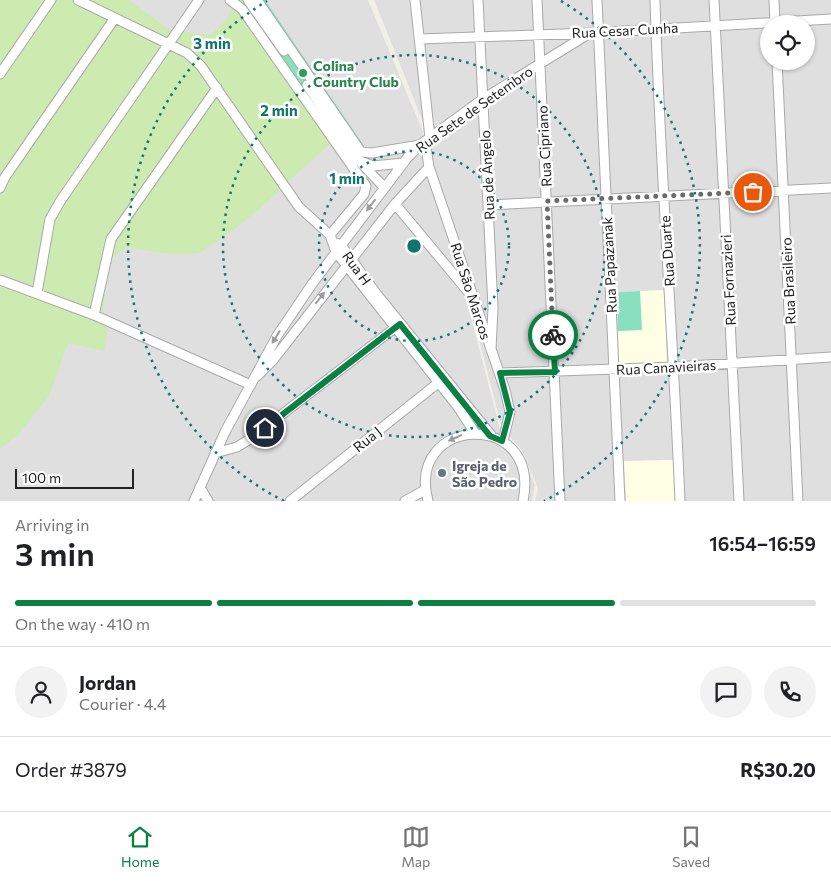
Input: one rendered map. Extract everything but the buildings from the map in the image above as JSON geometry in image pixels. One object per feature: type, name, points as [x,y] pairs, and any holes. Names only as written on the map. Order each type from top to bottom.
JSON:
[{"type":"street","points":[[0,74],[51,0]]},
{"type":"street","name":"Rua H","points":[[78,0],[187,53],[194,60],[217,88],[299,208],[335,244],[441,380],[490,436]]},
{"type":"street","points":[[38,293],[50,219],[61,200],[199,0]]},
{"type":"street","points":[[230,0],[242,9],[366,186],[364,194],[335,244]]},
{"type":"street","points":[[248,0],[351,154],[383,186],[390,165],[391,150]]},
{"type":"street","points":[[257,0],[358,149],[366,153],[391,150],[425,141]]},
{"type":"street","name":"Rua São Marcos","points":[[416,0],[420,39],[425,141],[429,167],[500,373],[510,412],[502,441]]},
{"type":"street","name":"Rua de Ângelo","points":[[478,0],[493,308],[491,349]]},
{"type":"street","name":"Rua Cipriano","points":[[537,0],[560,501]]},
{"type":"street","name":"Rua Papazanak","points":[[597,0],[594,32],[615,370],[620,501]]},
{"type":"street","name":"Rua Duarte","points":[[655,0],[663,196],[680,501]]},
{"type":"street","name":"Rua Fornazieri","points":[[714,0],[739,501]]},
{"type":"street","points":[[774,0],[775,15]]},
{"type":"street","points":[[0,188],[4,177],[115,18]]},
{"type":"street","name":"Rua Cesar Cunha","points":[[815,20],[831,19]]},
{"type":"street","name":"Rua Cesar Cunha","points":[[420,39],[760,24]]},
{"type":"street","name":"Rua Sete de Setembro","points":[[257,376],[258,368],[335,244],[403,163],[425,141],[483,99],[540,62],[594,32]]},
{"type":"street","name":"Rua Brasileiro","points":[[777,70],[793,359],[798,501]]},
{"type":"street","points":[[94,315],[111,239],[217,88]]},
{"type":"street","points":[[360,162],[373,166],[403,163]]},
{"type":"street","name":"Rua Sete de Setembro","points":[[194,501],[215,453],[257,376],[263,371],[395,204],[429,167]]},
{"type":"street","points":[[488,205],[831,188]]},
{"type":"street","points":[[395,204],[473,298]]},
{"type":"street","points":[[0,280],[94,315],[251,385]]},
{"type":"street","points":[[215,453],[236,447],[250,440],[397,325]]},
{"type":"street","name":"Rua Canavieiras","points":[[500,373],[615,370],[831,357]]},
{"type":"street","name":"Rua H","points":[[441,380],[476,433]]},
{"type":"street","name":"Rua J","points":[[290,501],[441,380]]},
{"type":"street","points":[[428,501],[425,490],[425,476],[429,462],[437,450],[455,438],[476,433],[502,441],[512,449],[520,460],[525,473],[526,487],[523,501]]},
{"type":"street","points":[[200,487],[208,501]]},
{"type":"street","points":[[405,501],[425,490]]},
{"type":"shaded area","points":[[0,0],[368,0],[423,132],[500,429],[518,449],[535,485],[532,501],[0,501]]},
{"type":"shaded area","points":[[374,0],[831,0],[831,501],[535,501],[538,488],[521,449],[502,428],[440,190],[427,132]]},
{"type":"shaded area","points":[[664,290],[667,362],[619,364],[617,292]]},
{"type":"shaded area","points":[[674,460],[676,501],[626,501],[624,461]]},
{"type":"green space","points":[[0,0],[129,0],[170,30],[210,35],[226,20],[236,0],[246,0],[335,140],[246,220],[201,252],[171,254],[128,247],[109,260],[103,308],[107,332],[104,351],[68,343],[49,396],[18,435],[0,449]]},
{"type":"green space","name":"Colina Country Club","points":[[242,0],[265,0],[364,146],[346,152]]},
{"type":"green space","points":[[640,291],[642,330],[618,331],[617,292]]},
{"type":"way so far","points":[[553,335],[547,201],[605,200],[753,192]]},
{"type":"place","name":"Colina Country Club","points":[[303,73]]},
{"type":"place","name":"Igreja de São Pedro","points":[[442,473]]},
{"type":"route","points":[[265,428],[309,392],[400,324],[490,436],[502,441],[509,422],[510,412],[506,390],[500,373],[555,372],[553,335]]}]
